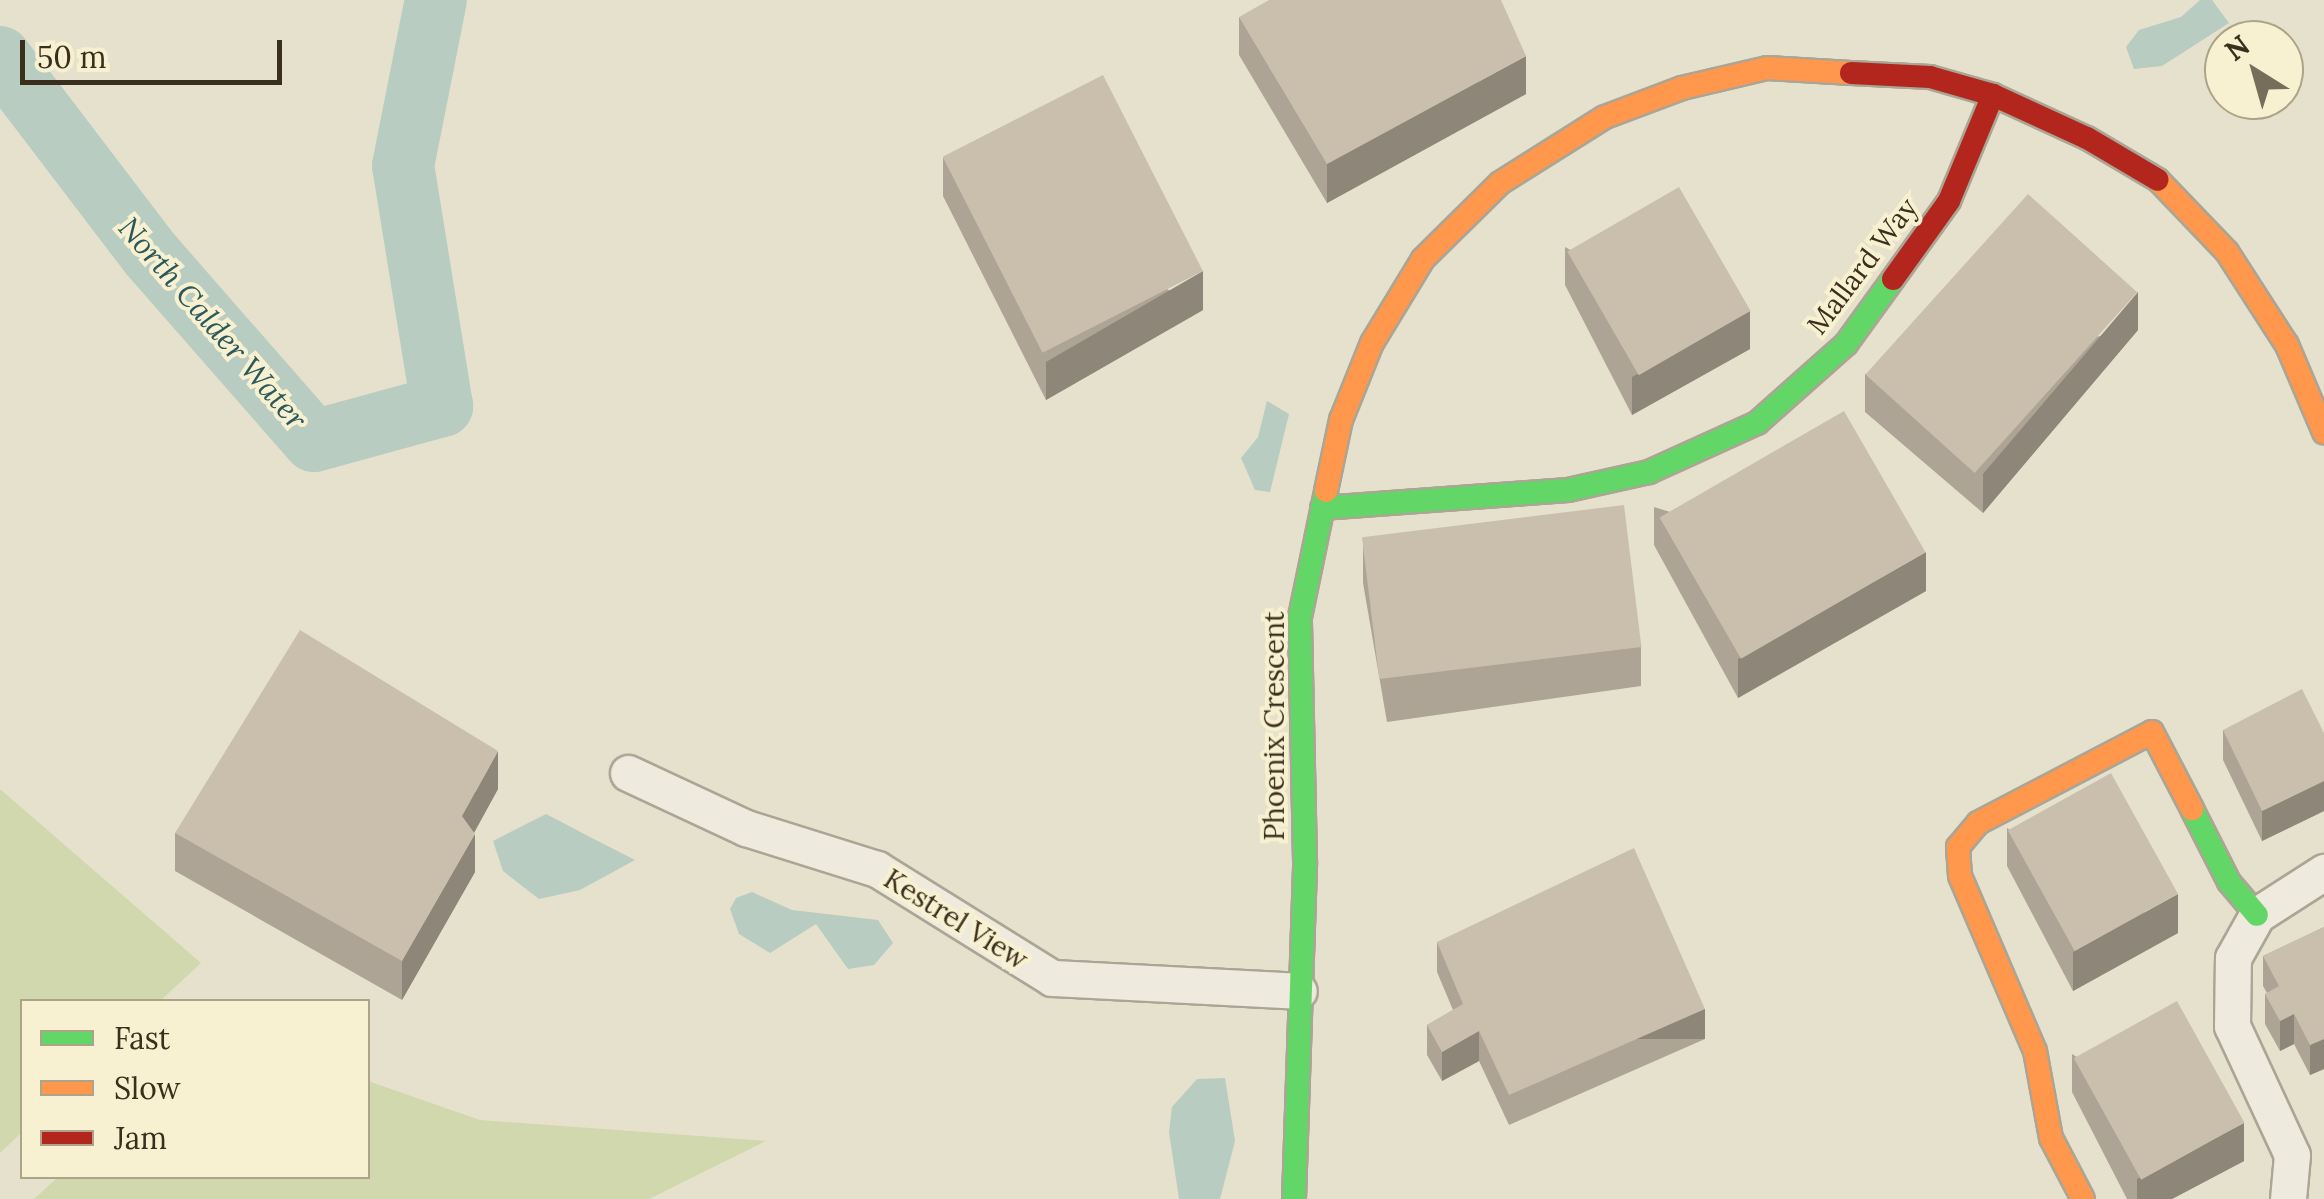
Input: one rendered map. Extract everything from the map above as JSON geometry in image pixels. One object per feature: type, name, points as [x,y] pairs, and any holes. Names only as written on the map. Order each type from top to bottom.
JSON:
[{"type":"street","name":"Phoenix Crescent","points":[[1294,1199],[1300,992],[1300,617],[1322,508],[1341,420],[1366,358],[1423,259],[1500,182],[1604,117],[1682,88],[1767,68],[1930,77],[1993,95],[2087,138],[2164,184],[2227,252],[2287,345],[2324,432]]},
{"type":"street","name":"Mallard Way","points":[[1322,508],[1568,490],[1649,472],[1757,423],[1846,344],[1949,201],[1993,95]]},
{"type":"street","points":[[2083,1199],[2051,1138],[2034,1051],[1960,876],[1958,847],[1978,823],[2152,732],[2229,882],[2256,916]]},
{"type":"street","name":"Kestrel View","points":[[628,772],[746,828],[877,869],[1052,978],[1300,992]]},
{"type":"street","points":[[2288,1199],[2292,1155],[2232,1026],[2232,958],[2256,916],[2324,872]]},
{"type":"green space","points":[[0,789],[201,963],[162,999],[20,999],[20,1134],[0,1153]]},
{"type":"green space","points":[[370,1082],[480,1120],[766,1141],[649,1199],[34,1199],[56,1179],[370,1179]]},
{"type":"shaded area","points":[[2200,0],[2212,0],[2227,20],[2204,20],[2204,39],[2162,66],[2134,69],[2126,47],[2139,30],[2181,17]]},
{"type":"shaded area","points":[[1267,401],[1289,414],[1270,492],[1255,490],[1241,458],[1258,437]]},
{"type":"shaded area","points":[[546,814],[635,860],[580,890],[539,899],[503,871],[493,841]]},
{"type":"shaded area","points":[[752,892],[792,910],[878,920],[893,943],[874,965],[848,969],[816,924],[770,953],[739,934],[730,909],[736,898]]},
{"type":"shaded area","points":[[1225,1078],[1235,1141],[1220,1199],[1179,1199],[1169,1132],[1172,1107],[1197,1079]]},
{"type":"building","points":[[1269,0],[1501,0],[1526,56],[1327,164],[1239,17]]},
{"type":"building","points":[[1103,75],[1203,271],[1042,353],[943,157]]},
{"type":"building","points":[[1679,187],[1750,311],[1639,375],[1567,252]]},
{"type":"building","points":[[2028,194],[2137,292],[1975,473],[1865,375]]},
{"type":"building","points":[[1844,411],[1926,552],[1741,659],[1660,518]]},
{"type":"building","points":[[1624,505],[1641,647],[1379,679],[1362,537]]},
{"type":"building","points":[[300,630],[498,751],[462,816],[475,834],[402,961],[175,833]]},
{"type":"building","points":[[2302,689],[2324,733],[2324,781],[2262,811],[2223,730]]},
{"type":"building","points":[[2111,773],[2178,894],[2075,951],[2008,830]]},
{"type":"building","points":[[1634,848],[1705,1009],[1509,1095],[1479,1031],[1442,1052],[1427,1025],[1463,1004],[1437,942]]},
{"type":"building","points":[[2324,927],[2324,1039],[2310,1045],[2294,1014],[2280,1021],[2265,994],[2279,986],[2263,956]]},
{"type":"building","points":[[2177,1001],[2244,1123],[2141,1180],[2074,1058]]},
{"type":"waterway","name":"North Calder Water","points":[[0,57],[151,255],[314,441],[442,406],[403,166],[436,0]]},
{"type":"traffic: fast","points":[[1322,508],[1568,490],[1649,472],[1757,423],[1846,344],[1893,279]]},
{"type":"traffic: fast","points":[[1294,1199],[1305,861],[1300,617],[1326,491]]},
{"type":"traffic: fast","points":[[2192,809],[2229,882],[2257,915]]},
{"type":"traffic: slow","points":[[1326,491],[1341,420],[1372,343],[1423,259],[1500,183],[1605,117],[1682,88],[1767,68],[1851,73]]},
{"type":"traffic: slow","points":[[2158,180],[2227,252],[2287,345],[2324,432]]},
{"type":"traffic: slow","points":[[2083,1199],[2051,1138],[2035,1051],[1960,876],[1958,847],[1978,823],[2152,732],[2192,809]]},
{"type":"traffic: jam","points":[[1851,73],[1930,77],[1993,95],[2087,138],[2158,180]]},
{"type":"traffic: jam","points":[[1893,279],[1949,201],[1993,95]]}]
